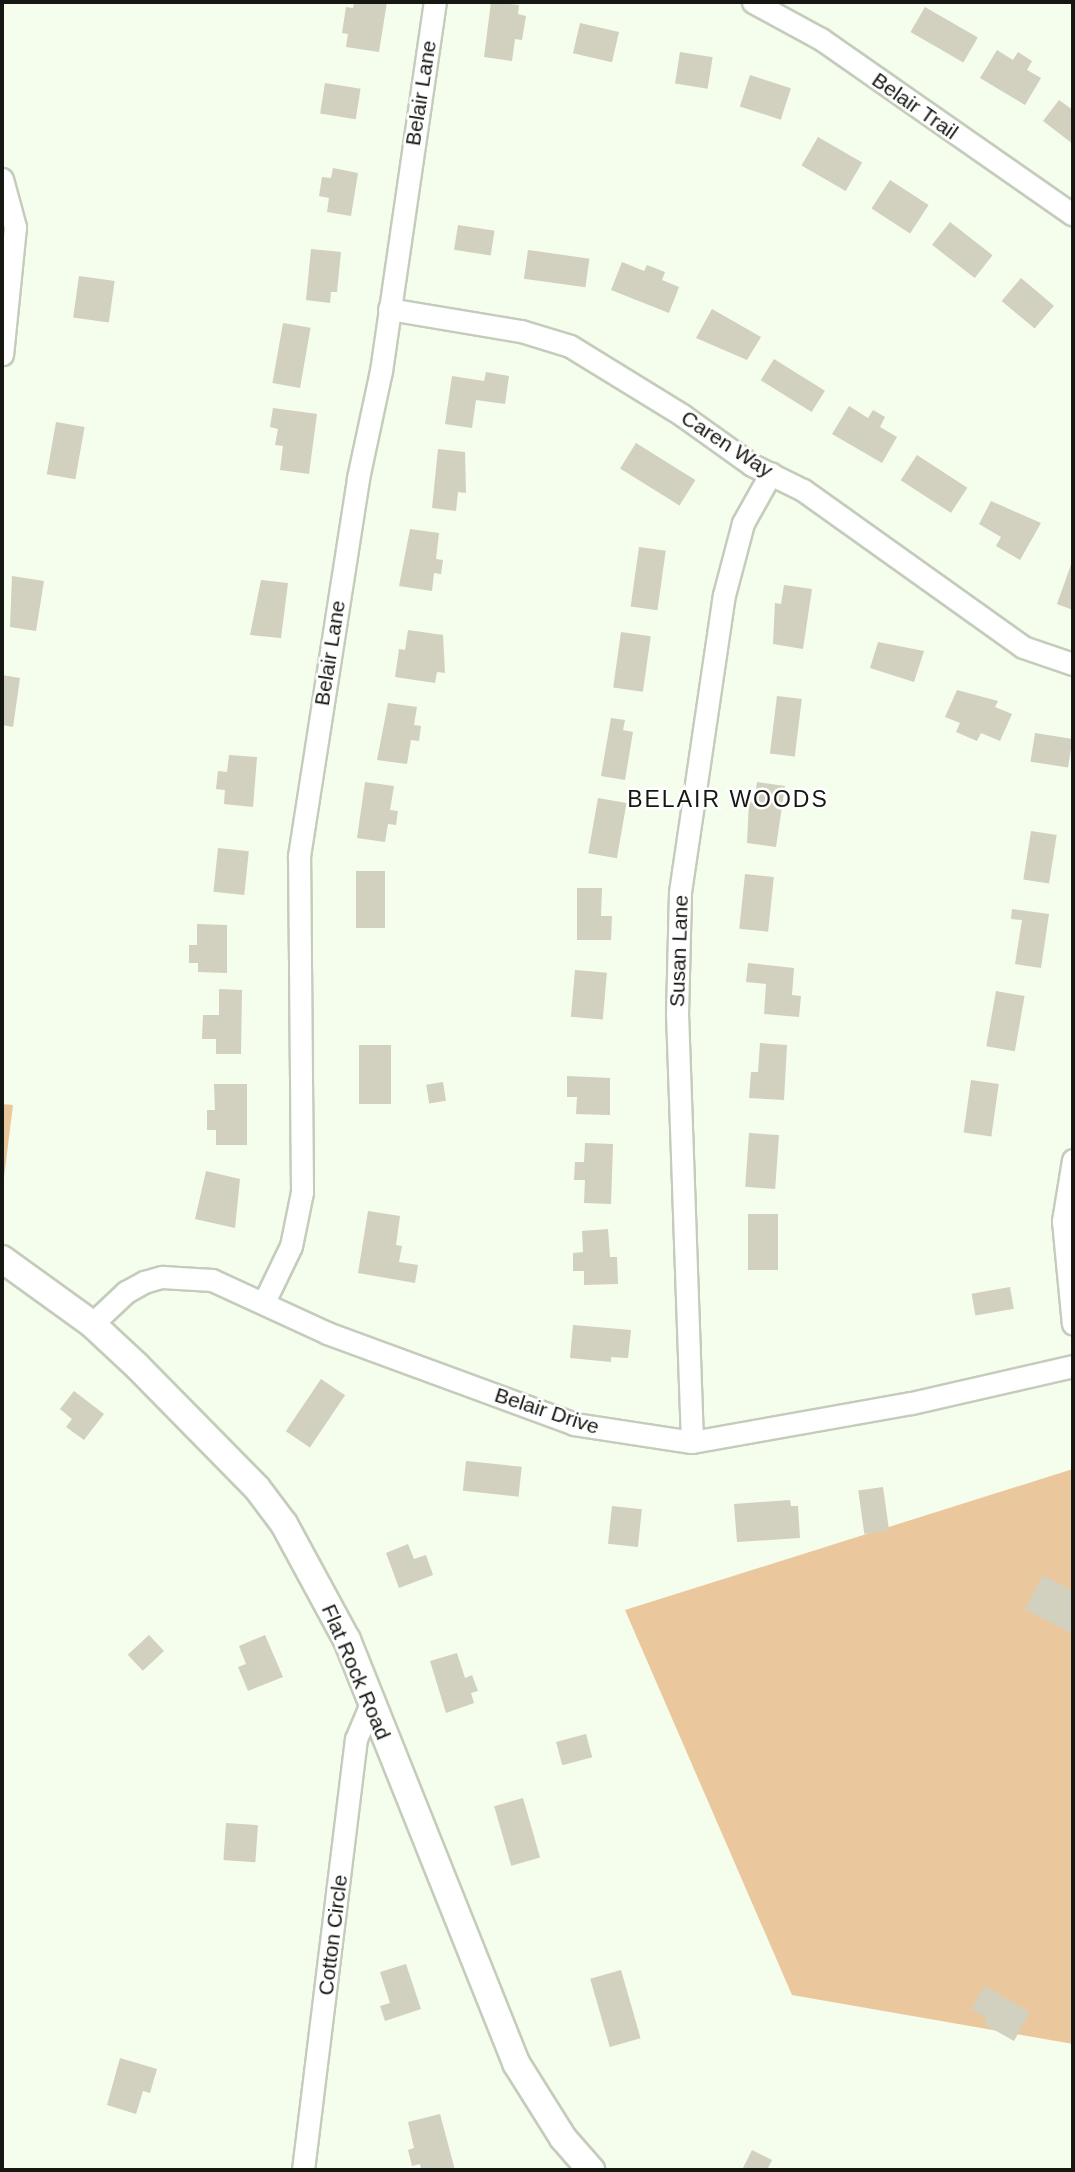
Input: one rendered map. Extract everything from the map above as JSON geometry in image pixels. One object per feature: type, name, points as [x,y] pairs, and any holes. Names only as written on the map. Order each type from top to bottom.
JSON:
[{"type":"street","name":"Belair Lane","points":[[264,1302],[291,1246],[302,1192],[299,856],[435,2]]},
{"type":"street","name":"Belair Trail","points":[[753,2],[821,39],[1073,215]]},
{"type":"street","points":[[2,179],[15,227],[2,354]]},
{"type":"street","name":"Caren Way","points":[[388,309],[521,331],[570,346],[803,490],[1023,647],[1073,664]]},
{"type":"street","name":"Susan Lane","points":[[692,1442],[677,1015],[680,892],[724,595],[743,523],[771,472]]},
{"type":"street","points":[[1073,1160],[1063,1221],[1073,1324]]},
{"type":"street","name":"Flat Rock Road","points":[[2,1259],[92,1324],[257,1488],[284,1524],[346,1640],[516,2063],[563,2138],[591,2170]]},
{"type":"street","name":"Belair Drive","points":[[92,1324],[126,1292],[162,1277],[212,1280],[264,1302],[327,1334],[574,1424],[692,1442],[912,1404],[1073,1366]]},
{"type":"street","name":"Cotton Circle","points":[[303,2170],[356,1739],[371,1703]]},
{"type":"shaded area","points":[[2,1104],[13,1105],[2,1193]]},
{"type":"shaded area","points":[[1073,1469],[1073,2044],[792,1995],[625,1610]]},
{"type":"building","points":[[354,2],[387,2],[379,52],[346,47],[348,34],[342,33],[346,7],[353,8]]},
{"type":"building","points":[[491,2],[519,5],[518,14],[526,16],[522,40],[515,39],[512,61],[484,57]]},
{"type":"building","points":[[925,7],[978,38],[963,63],[910,32]]},
{"type":"building","points":[[580,23],[619,32],[612,62],[573,53]]},
{"type":"building","points":[[997,50],[1013,60],[1018,52],[1032,61],[1027,70],[1041,78],[1025,105],[980,78]]},
{"type":"building","points":[[680,52],[713,57],[708,89],[675,84]]},
{"type":"building","points":[[750,75],[791,88],[781,120],[740,106]]},
{"type":"building","points":[[325,83],[361,89],[356,119],[320,114]]},
{"type":"building","points":[[1059,100],[1073,110],[1073,144],[1043,121]]},
{"type":"building","points":[[818,137],[862,162],[846,191],[802,166]]},
{"type":"building","points":[[333,168],[358,173],[351,216],[327,212],[329,198],[319,196],[322,177],[331,178]]},
{"type":"building","points":[[890,180],[929,205],[910,234],[871,209]]},
{"type":"building","points":[[950,222],[993,255],[975,278],[932,245]]},
{"type":"building","points":[[458,225],[495,231],[491,255],[454,250]]},
{"type":"building","points":[[311,249],[341,252],[337,292],[331,292],[330,303],[306,300]]},
{"type":"building","points":[[528,250],[589,259],[585,287],[524,279]]},
{"type":"building","points":[[622,262],[644,271],[647,265],[665,272],[662,280],[679,287],[669,313],[611,290]]},
{"type":"building","points":[[79,276],[115,281],[109,323],[73,318]]},
{"type":"building","points":[[1021,278],[1054,306],[1035,329],[1002,301]]},
{"type":"building","points":[[712,309],[761,337],[747,360],[696,338]]},
{"type":"building","points":[[283,323],[311,328],[300,388],[272,383]]},
{"type":"building","points":[[774,359],[825,391],[812,412],[761,380]]},
{"type":"building","points":[[486,372],[509,376],[505,404],[476,400],[472,428],[445,424],[452,376],[484,381]]},
{"type":"building","points":[[849,406],[868,418],[873,410],[885,417],[880,427],[897,437],[882,463],[832,434]]},
{"type":"building","points":[[273,408],[317,414],[309,474],[280,470],[283,446],[275,445],[278,429],[270,427]]},
{"type":"building","points":[[56,422],[85,427],[75,479],[47,474]]},
{"type":"building","points":[[636,443],[695,480],[679,506],[620,468]]},
{"type":"building","points":[[438,449],[465,452],[466,493],[458,492],[456,511],[432,508]]},
{"type":"building","points":[[917,455],[967,488],[951,513],[901,480]]},
{"type":"building","points":[[991,501],[1041,523],[1020,560],[996,546],[1001,537],[979,524]]},
{"type":"building","points":[[410,529],[439,533],[436,559],[443,560],[441,574],[434,573],[432,591],[399,586]]},
{"type":"building","points":[[639,547],[666,551],[657,610],[631,606]]},
{"type":"building","points":[[1073,559],[1073,610],[1057,604]]},
{"type":"building","points":[[12,576],[44,581],[36,631],[10,627]]},
{"type":"building","points":[[261,580],[288,583],[281,638],[250,635]]},
{"type":"building","points":[[784,585],[812,589],[803,649],[773,644],[775,603],[781,604]]},
{"type":"building","points":[[408,630],[443,635],[445,673],[437,672],[435,683],[395,677],[399,649],[405,650]]},
{"type":"building","points":[[621,632],[651,636],[643,692],[613,687]]},
{"type":"building","points":[[878,642],[924,651],[914,682],[870,668]]},
{"type":"building","points":[[2,675],[20,678],[13,727],[2,725]]},
{"type":"building","points":[[957,690],[998,701],[995,707],[1012,714],[1000,741],[981,733],[977,741],[956,732],[960,723],[945,717]]},
{"type":"building","points":[[777,696],[802,699],[795,757],[770,754]]},
{"type":"building","points":[[388,703],[417,707],[414,725],[421,726],[419,741],[411,740],[407,764],[377,760]]},
{"type":"building","points":[[611,718],[625,720],[623,730],[633,732],[625,780],[601,776]]},
{"type":"building","points":[[1035,733],[1073,739],[1068,768],[1030,762]]},
{"type":"building","points":[[229,755],[257,757],[253,807],[224,804],[225,790],[216,789],[218,771],[227,772]]},
{"type":"building","points":[[365,782],[394,786],[390,810],[398,811],[396,825],[388,824],[385,842],[357,838]]},
{"type":"building","points":[[757,782],[785,786],[776,847],[747,843],[749,802],[754,803]]},
{"type":"building","points":[[598,798],[627,803],[617,858],[588,853]]},
{"type":"building","points":[[1031,831],[1057,835],[1049,883],[1023,879]]},
{"type":"building","points":[[218,848],[249,851],[244,895],[213,892]]},
{"type":"building","points":[[356,871],[385,871],[385,928],[356,928]]},
{"type":"building","points":[[745,874],[774,877],[768,932],[739,929]]},
{"type":"building","points":[[577,888],[602,888],[601,916],[612,916],[611,940],[577,940]]},
{"type":"building","points":[[1012,909],[1049,914],[1041,968],[1015,964],[1022,920],[1011,919]]},
{"type":"building","points":[[197,924],[227,925],[227,973],[198,972],[198,963],[189,963],[189,945],[197,945]]},
{"type":"building","points":[[748,963],[794,968],[792,995],[801,996],[799,1017],[764,1014],[766,984],[746,982]]},
{"type":"building","points":[[575,970],[607,973],[603,1020],[571,1017]]},
{"type":"building","points":[[219,989],[242,990],[241,1054],[216,1054],[216,1039],[202,1039],[203,1015],[219,1015]]},
{"type":"building","points":[[996,991],[1025,996],[1015,1051],[986,1046]]},
{"type":"building","points":[[760,1043],[787,1045],[784,1100],[749,1098],[751,1072],[758,1072]]},
{"type":"building","points":[[359,1045],[391,1045],[391,1104],[359,1104]]},
{"type":"building","points":[[567,1076],[610,1078],[610,1115],[576,1114],[577,1097],[567,1097]]},
{"type":"building","points":[[971,1080],[999,1084],[991,1136],[964,1132]]},
{"type":"building","points":[[443,1082],[446,1101],[429,1103],[426,1085]]},
{"type":"building","points":[[214,1084],[247,1084],[247,1145],[216,1145],[216,1130],[207,1130],[207,1110],[215,1110]]},
{"type":"building","points":[[749,1133],[779,1135],[775,1189],[745,1187]]},
{"type":"building","points":[[585,1143],[613,1144],[611,1204],[584,1203],[585,1180],[574,1180],[575,1162],[584,1162]]},
{"type":"building","points":[[206,1171],[240,1179],[235,1228],[195,1219]]},
{"type":"building","points":[[368,1211],[400,1216],[396,1245],[402,1246],[399,1262],[418,1265],[415,1283],[358,1273]]},
{"type":"building","points":[[748,1214],[778,1214],[778,1270],[748,1270]]},
{"type":"building","points":[[608,1229],[610,1257],[617,1257],[618,1284],[584,1285],[584,1271],[573,1271],[573,1253],[583,1252],[582,1231]]},
{"type":"building","points":[[1010,1287],[1014,1309],[975,1315],[972,1294]]},
{"type":"building","points":[[573,1325],[631,1330],[628,1358],[611,1357],[611,1362],[570,1358]]},
{"type":"building","points":[[321,1379],[345,1395],[310,1447],[286,1431]]},
{"type":"building","points":[[74,1391],[104,1414],[84,1440],[66,1427],[72,1419],[60,1409]]},
{"type":"building","points":[[466,1461],[522,1467],[519,1497],[463,1491]]},
{"type":"building","points":[[883,1487],[889,1531],[864,1534],[858,1490]]},
{"type":"building","points":[[790,1500],[791,1506],[798,1506],[800,1538],[737,1542],[734,1504]]},
{"type":"building","points":[[612,1506],[642,1509],[638,1547],[608,1544]]},
{"type":"building","points":[[408,1544],[414,1559],[426,1555],[433,1575],[399,1588],[386,1553]]},
{"type":"building","points":[[1043,1575],[1073,1591],[1073,1634],[1025,1609]]},
{"type":"building","points":[[149,1635],[164,1651],[143,1671],[128,1655]]},
{"type":"building","points":[[265,1635],[283,1677],[248,1691],[238,1667],[246,1664],[239,1646]]},
{"type":"building","points":[[457,1653],[465,1678],[472,1675],[478,1691],[471,1693],[474,1703],[446,1713],[430,1661]]},
{"type":"building","points":[[586,1734],[592,1757],[562,1765],[556,1742]]},
{"type":"building","points":[[523,1798],[540,1858],[511,1866],[494,1806]]},
{"type":"building","points":[[226,1823],[258,1825],[255,1862],[223,1860]]},
{"type":"building","points":[[406,1964],[421,2009],[385,2021],[380,2006],[390,2003],[380,1972]]},
{"type":"building","points":[[621,1970],[641,2038],[610,2047],[590,1979]]},
{"type":"building","points":[[984,1986],[1030,2012],[1014,2041],[984,2024],[987,2018],[971,2009]]},
{"type":"building","points":[[120,2058],[157,2069],[150,2093],[143,2091],[136,2114],[107,2105]]},
{"type":"building","points":[[440,2114],[455,2170],[421,2170],[420,2164],[412,2166],[408,2150],[414,2148],[408,2122]]},
{"type":"building","points":[[752,2150],[772,2160],[767,2170],[742,2170]]},
{"type":"district","name":"BELAIR WOODS","points":[[728,799]]}]
